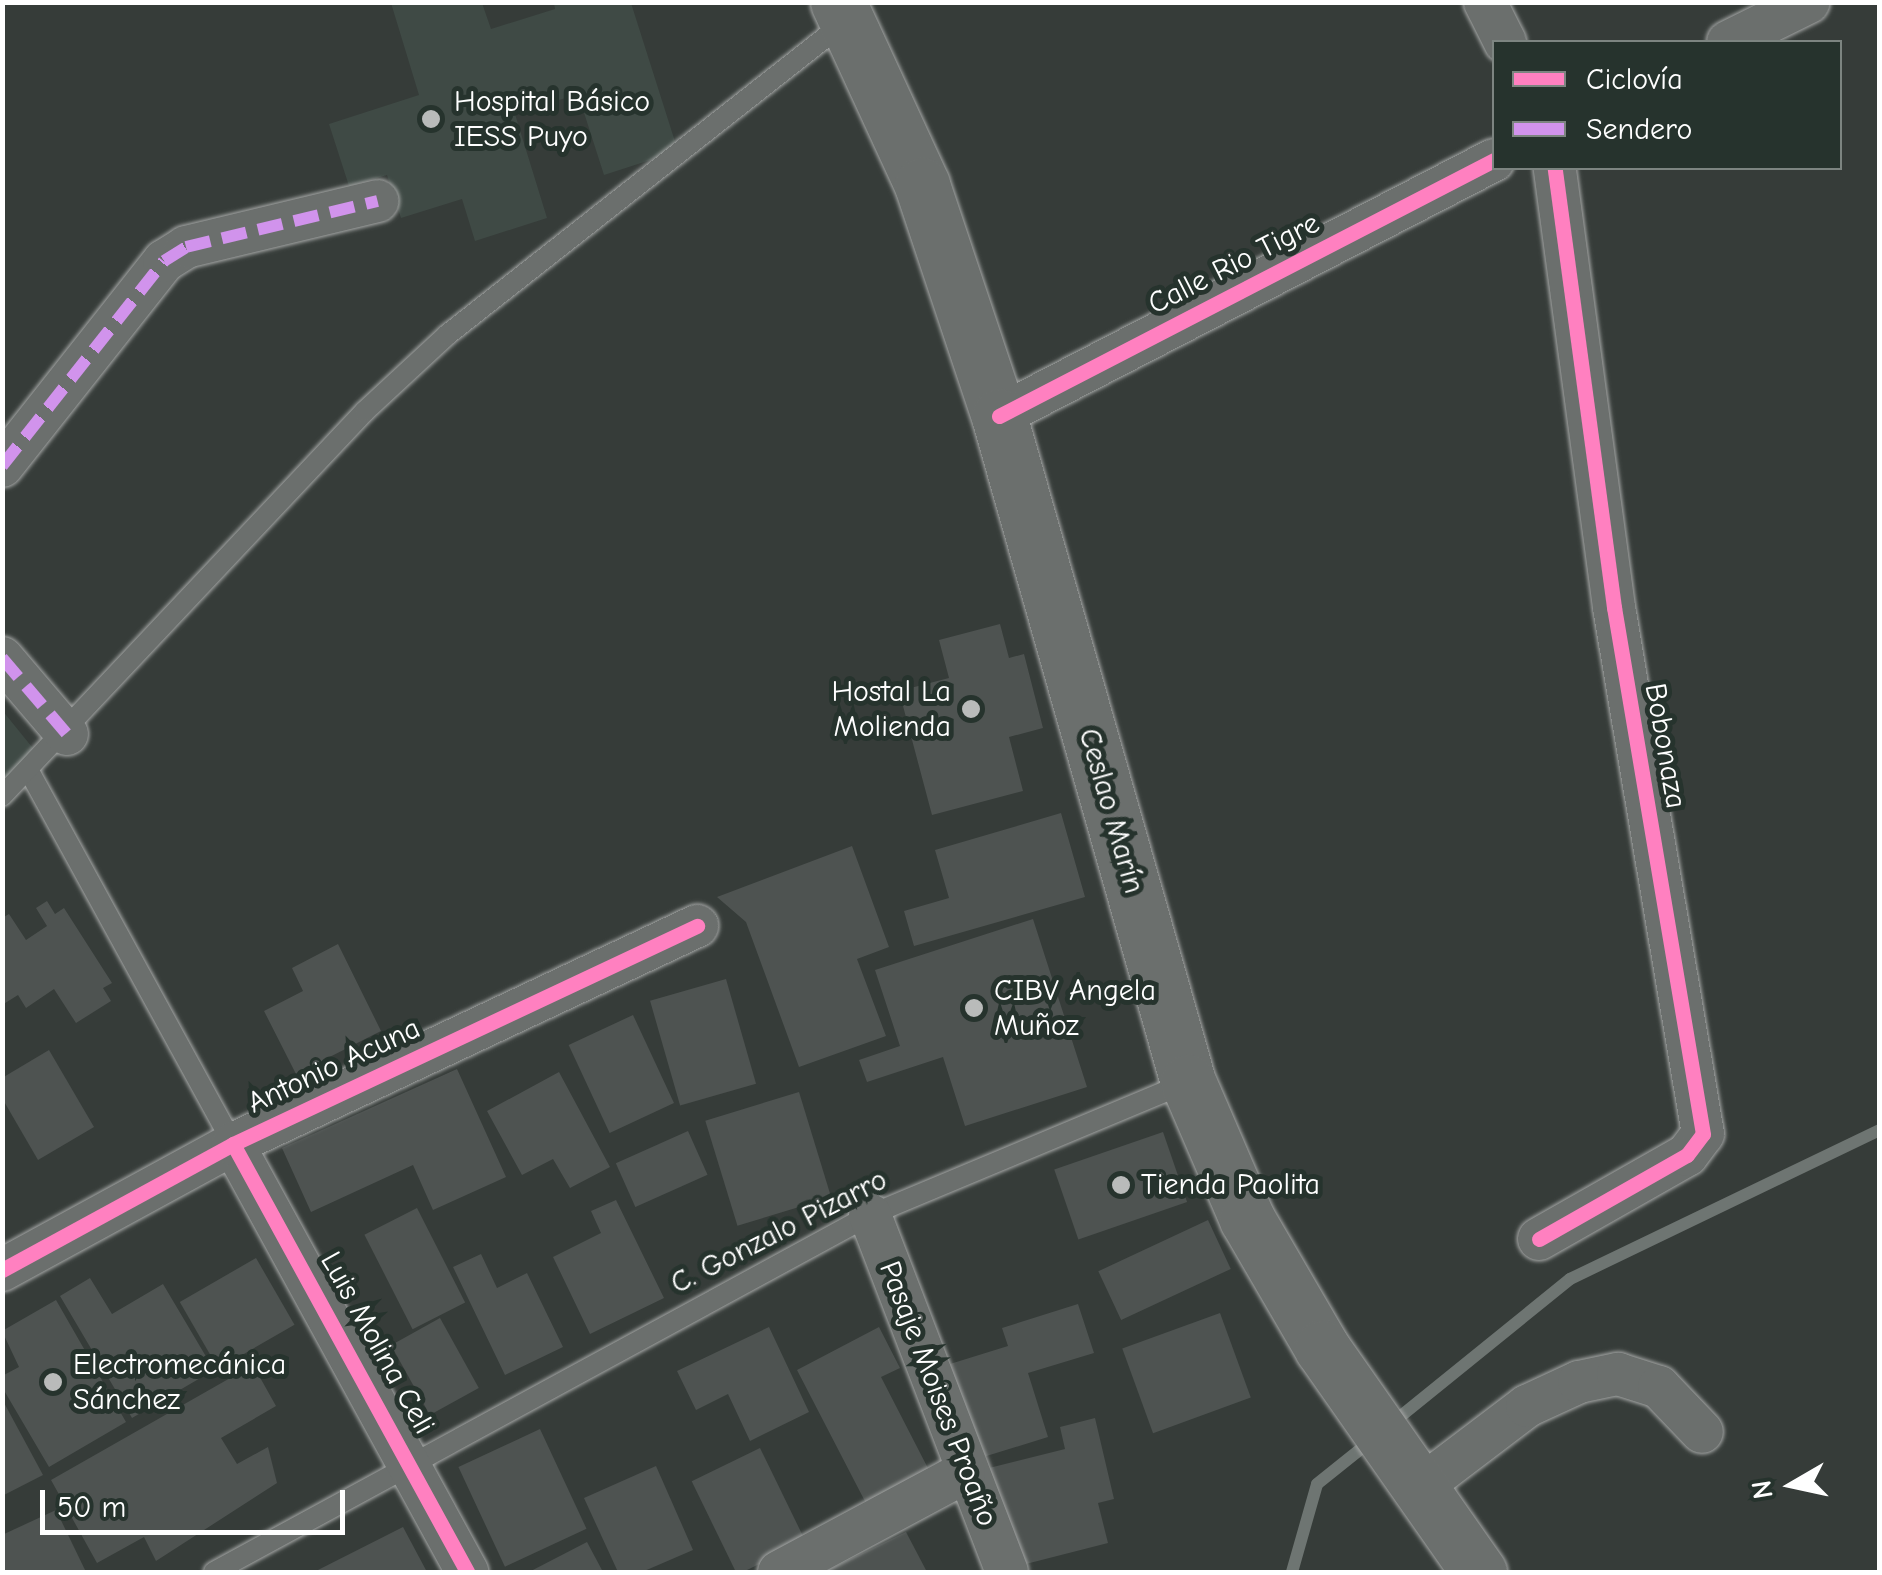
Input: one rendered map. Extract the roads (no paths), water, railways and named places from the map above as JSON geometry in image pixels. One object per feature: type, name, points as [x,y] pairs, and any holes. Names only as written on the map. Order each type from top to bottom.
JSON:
[{"type":"main road","name":"Ceslao Marín","points":[[842,12],[922,185],[999,416],[1188,1082],[1248,1219],[1322,1348],[1479,1572]]},
{"type":"street","points":[[1485,2],[1504,40]]},
{"type":"street","points":[[1732,40],[1809,2]]},
{"type":"street","name":"Calle Rio Tigre","points":[[999,416],[1492,161]]},
{"type":"street","name":"Bobonaza","points":[[1538,1239],[1702,1146],[1704,1134],[1614,607],[1555,170]]},
{"type":"street","points":[[2,466],[164,261],[186,247],[378,201]]},
{"type":"street","points":[[2,658],[67,734]]},
{"type":"street","name":"Antonio Acuna","points":[[2,1270],[233,1144],[697,926]]},
{"type":"street","name":"Luis Molina Celi","points":[[233,1144],[411,1462],[467,1572]]},
{"type":"street","name":"Pasaje Moises Proaño","points":[[870,1215],[964,1473],[1007,1572]]},
{"type":"street","points":[[1410,1474],[1528,1406],[1580,1382],[1618,1374],[1658,1387],[1702,1432]]},
{"type":"street","points":[[778,1572],[964,1473]]},
{"type":"lane","points":[[2,796],[67,734],[378,398],[842,12]]},
{"type":"lane","name":"Luis Molina Celi","points":[[30,772],[233,1144]]},
{"type":"lane","name":"C. Gonzalo Pizarro","points":[[214,1572],[870,1215],[1188,1082]]},
{"type":"waterway","points":[[1391,1424],[1570,1279],[1880,1130]]},
{"type":"waterway","points":[[1292,1572],[1317,1484],[1372,1440]]},
{"type":"place","name":"Hospital Básico IESS Puyo","points":[[431,119]]},
{"type":"place","name":"Hostal La Molienda","points":[[971,709]]},
{"type":"place","name":"CIBV Angela Muñoz","points":[[974,1008]]},
{"type":"place","name":"Tienda Paolita","points":[[1121,1185]]},
{"type":"place","name":"Electromecánica Sánchez","points":[[53,1382]]}]
